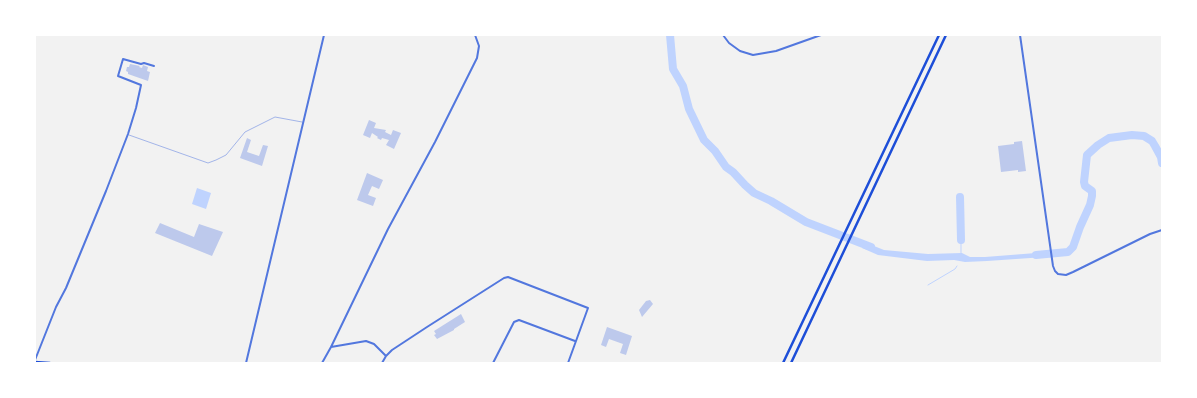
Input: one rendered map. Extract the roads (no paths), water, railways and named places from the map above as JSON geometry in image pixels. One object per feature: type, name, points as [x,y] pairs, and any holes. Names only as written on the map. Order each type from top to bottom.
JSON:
[{"type":"main road","points":[[782,363],[939,35]]},
{"type":"main road","points":[[791,363],[946,35]]},
{"type":"main road","points":[[35,361],[50,363]]},
{"type":"street","points":[[246,363],[324,35]]},
{"type":"street","points":[[322,363],[388,229],[473,65],[479,46],[475,35]]},
{"type":"street","points":[[723,35],[740,52],[753,55],[776,51],[821,35]]},
{"type":"street","points":[[1020,35],[1055,271],[1058,274],[1066,275],[1162,230]]},
{"type":"street","points":[[35,361],[128,134],[136,108],[142,85],[118,76],[123,59],[154,66]]},
{"type":"street","points":[[382,363],[386,356],[427,327],[508,277],[588,308],[568,363]]},
{"type":"street","points":[[493,363],[514,322],[519,320],[576,341]]},
{"type":"street","points":[[330,347],[366,341],[374,344],[386,356]]},
{"type":"lane","points":[[128,134],[208,162],[226,155],[245,132],[275,117],[303,122]]},
{"type":"water","points":[[197,188],[211,193],[206,209],[192,204]]},
{"type":"water","points":[[864,242],[884,250],[928,254],[962,253],[970,257],[985,257],[1044,251],[1045,257],[965,262],[954,260],[927,261],[878,255],[862,248]]},
{"type":"waterway","points":[[670,35],[673,69],[683,86],[689,109],[704,140],[715,151],[726,167],[754,193],[806,222],[871,247]]},
{"type":"waterway","points":[[1036,255],[1068,252],[1073,247],[1092,196],[1092,191],[1085,186],[1084,182],[1087,155],[1098,145],[1109,138],[1132,135],[1144,136],[1152,141],[1161,157],[1162,163]]},
{"type":"waterway","points":[[960,197],[961,240]]},
{"type":"waterway","points":[[961,240],[961,255]]},
{"type":"waterway","points":[[928,285],[957,266]]}]
